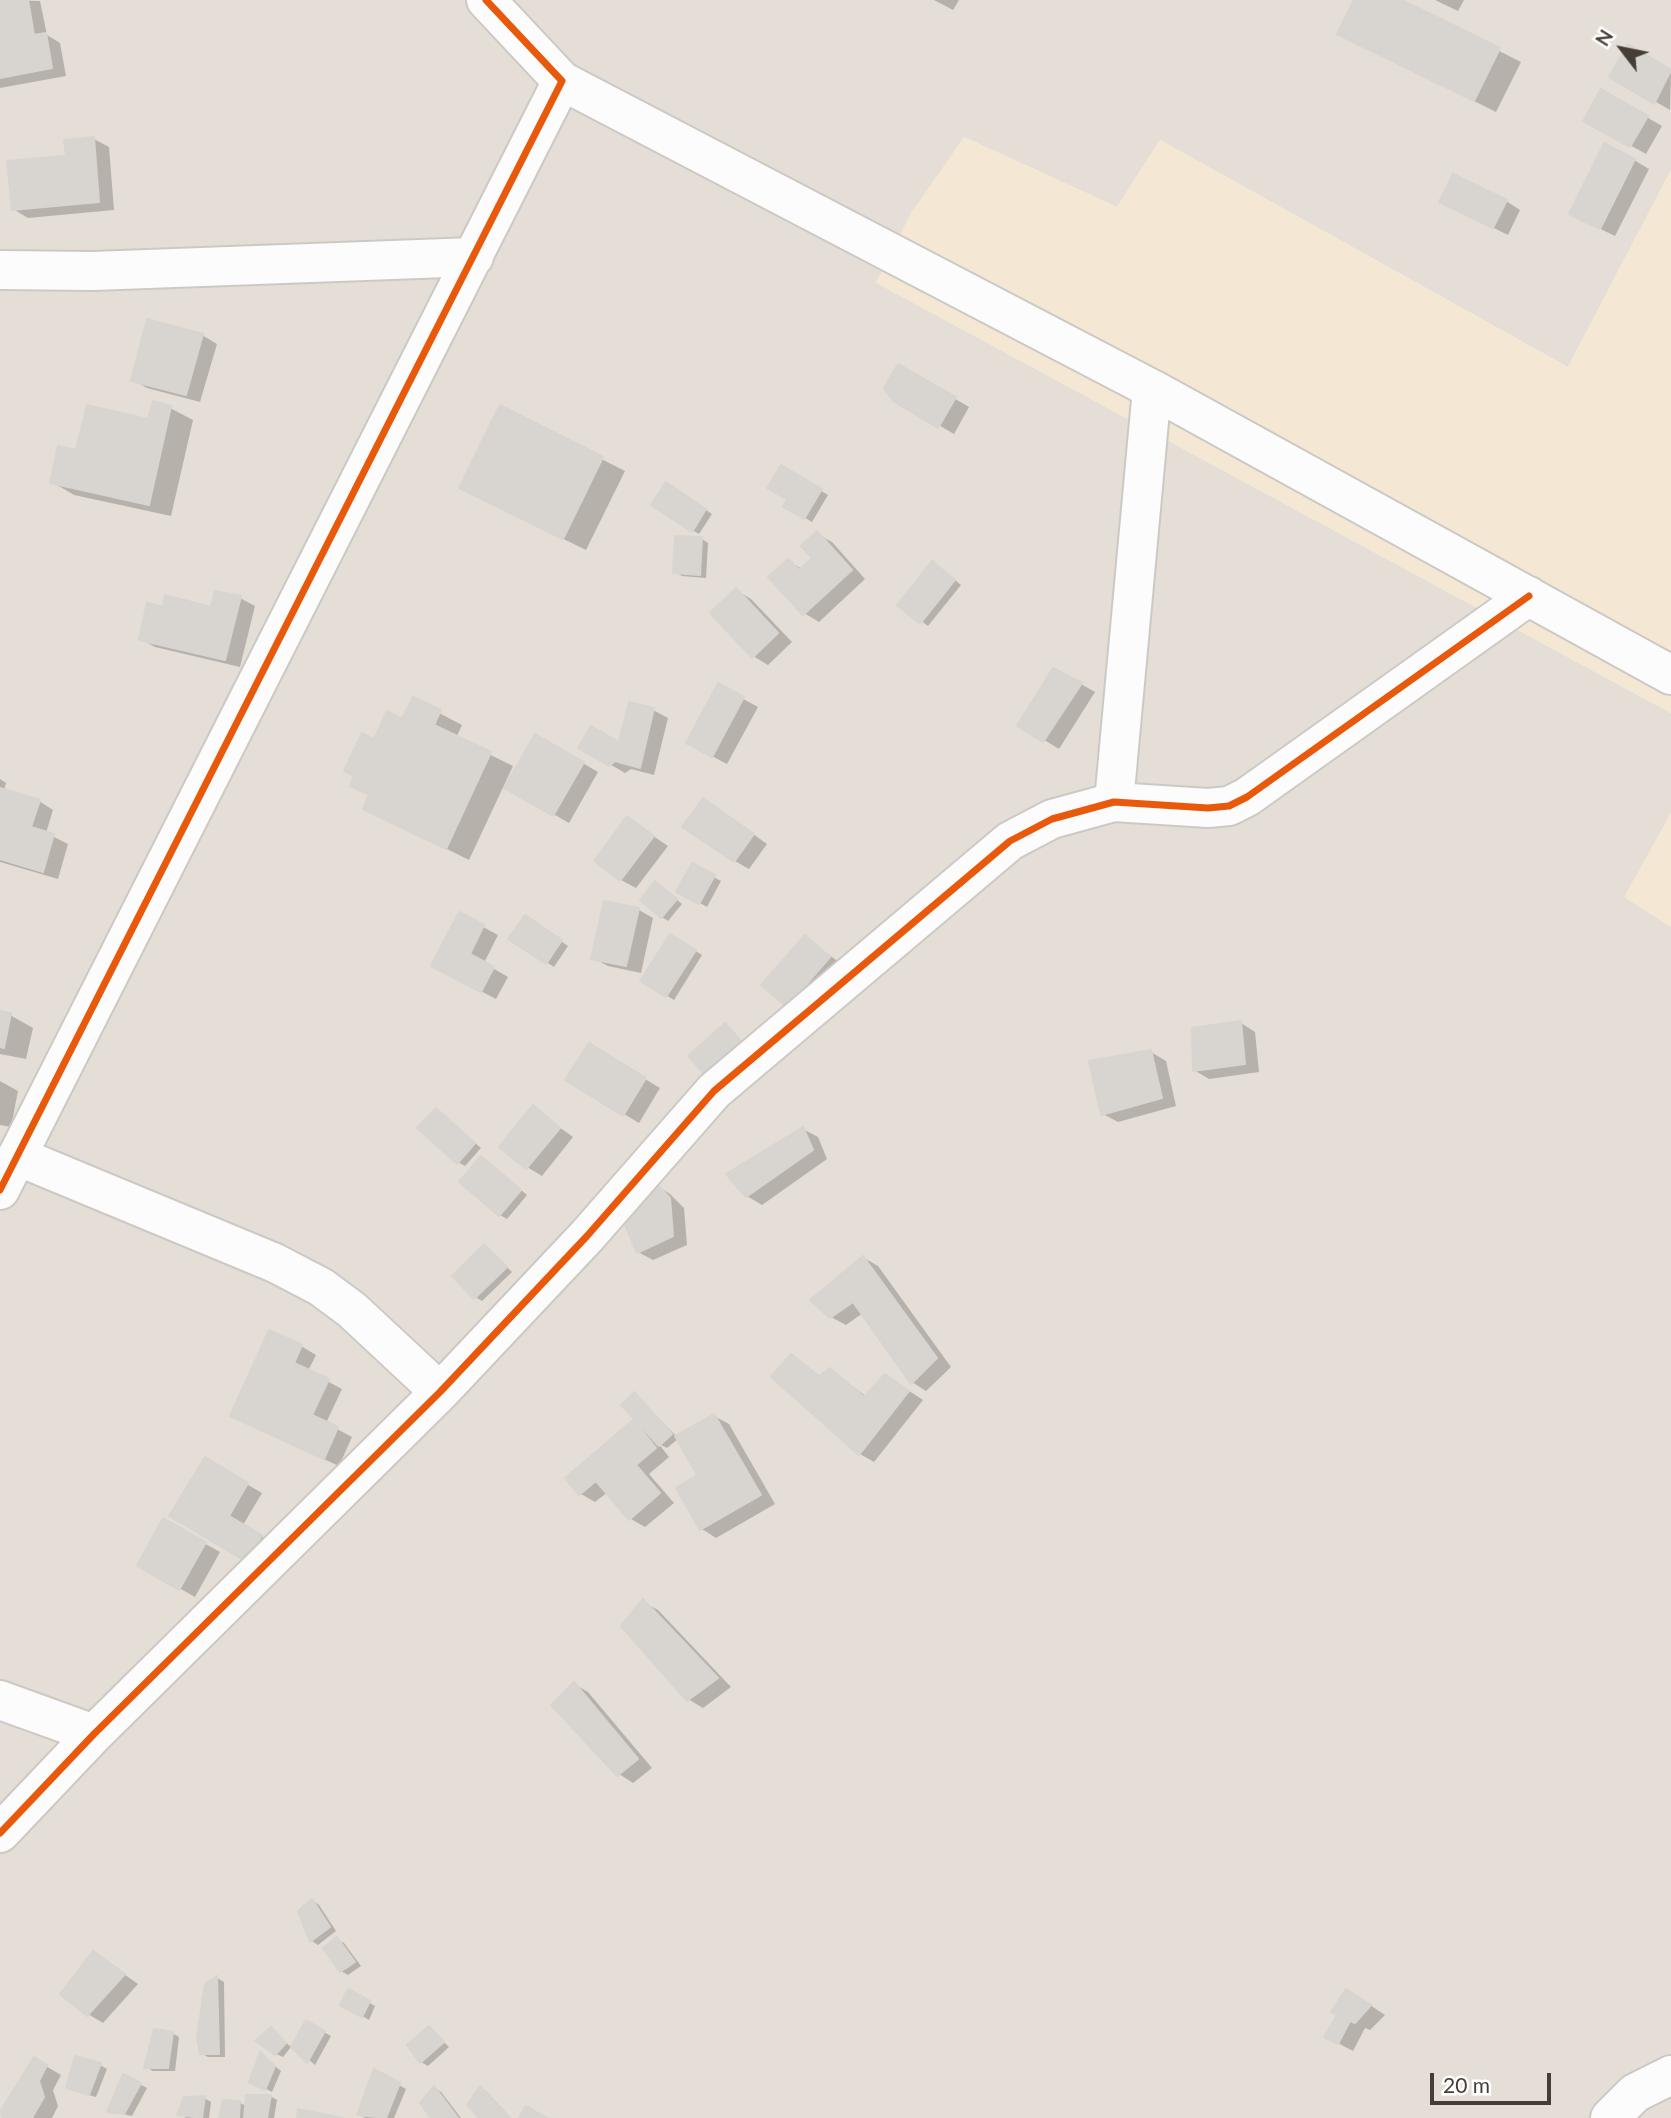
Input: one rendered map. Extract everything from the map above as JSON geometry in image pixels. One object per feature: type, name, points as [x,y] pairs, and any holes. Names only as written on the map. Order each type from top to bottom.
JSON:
[{"type":"street","points":[[486,0],[562,81],[1152,389],[1671,675]]},
{"type":"street","points":[[0,1190],[562,81]]},
{"type":"street","points":[[0,270],[93,271],[474,257]]},
{"type":"street","points":[[1114,802],[1152,389]]},
{"type":"street","points":[[0,1833],[94,1734],[440,1392],[587,1237],[714,1091],[1010,841],[1052,819],[1114,802],[1208,808],[1229,806],[1247,797],[1529,596]]},
{"type":"street","points":[[17,1156],[275,1264],[321,1287],[352,1310],[440,1392]]},
{"type":"street","points":[[0,1700],[94,1734]]},
{"type":"street","points":[[1611,2118],[1635,2093],[1671,2075]]},
{"type":"shaded area","points":[[0,0],[1671,0],[1671,170],[1568,367],[1160,140],[1117,207],[964,137],[876,282],[1671,713],[1671,813],[1625,897],[1671,927],[1671,2118],[0,2118]]},
{"type":"sand","points":[[964,137],[1117,207],[1160,140],[1568,367],[1671,170],[1671,713],[876,283],[911,213]]},
{"type":"sand","points":[[1671,813],[1671,927],[1624,897]]},
{"type":"building","points":[[0,0],[28,0],[34,35],[46,33],[52,68],[0,78]]},
{"type":"building","points":[[1354,0],[1402,0],[1500,48],[1474,101],[1337,34]]},
{"type":"building","points":[[1628,44],[1671,70],[1654,104],[1609,77]]},
{"type":"building","points":[[1601,89],[1648,116],[1630,147],[1583,121]]},
{"type":"building","points":[[94,137],[99,202],[12,210],[7,161],[66,156],[64,140]]},
{"type":"building","points":[[1604,143],[1635,159],[1600,229],[1569,214]]},
{"type":"building","points":[[1453,174],[1507,200],[1493,228],[1439,202]]},
{"type":"building","points":[[147,319],[203,334],[186,395],[131,381]]},
{"type":"building","points":[[898,364],[956,397],[938,428],[893,401],[884,388]]},
{"type":"building","points":[[153,401],[171,406],[149,505],[50,483],[58,446],[76,450],[87,405],[148,419]]},
{"type":"building","points":[[500,405],[603,457],[563,539],[459,488]]},
{"type":"building","points":[[781,465],[822,489],[804,519],[783,507],[787,500],[767,488]]},
{"type":"building","points":[[666,482],[706,509],[692,532],[651,505]]},
{"type":"building","points":[[817,531],[852,570],[803,615],[768,577],[788,559],[799,570],[812,558],[801,546]]},
{"type":"building","points":[[675,536],[702,537],[700,575],[673,573]]},
{"type":"building","points":[[932,561],[955,580],[920,624],[897,605]]},
{"type":"building","points":[[736,588],[778,633],[752,658],[710,613]]},
{"type":"building","points":[[215,591],[241,596],[225,660],[139,640],[147,603],[163,607],[165,595],[211,607]]},
{"type":"building","points":[[1053,668],[1082,683],[1043,742],[1017,726]]},
{"type":"building","points":[[718,683],[744,697],[712,757],[686,743]]},
{"type":"building","points":[[413,697],[441,710],[434,725],[491,752],[446,849],[363,809],[369,795],[350,786],[354,776],[344,771],[362,733],[374,739],[387,711],[402,719]]},
{"type":"building","points":[[629,702],[654,708],[640,768],[615,761],[609,766],[578,748],[591,726],[619,742]]},
{"type":"building","points":[[535,734],[584,762],[553,816],[504,788]]},
{"type":"building","points":[[0,788],[40,800],[31,827],[54,834],[43,872],[0,859]]},
{"type":"building","points":[[703,798],[754,834],[734,862],[682,827]]},
{"type":"building","points":[[627,816],[654,836],[620,881],[594,861]]},
{"type":"building","points":[[692,863],[715,875],[699,904],[676,892]]},
{"type":"building","points":[[655,881],[677,899],[661,918],[640,900]]},
{"type":"building","points":[[604,901],[639,908],[626,966],[591,959]]},
{"type":"building","points":[[459,912],[484,925],[470,954],[494,967],[481,992],[431,966]]},
{"type":"building","points":[[525,915],[562,940],[546,964],[508,939]]},
{"type":"building","points":[[670,934],[696,950],[666,997],[640,981]]},
{"type":"building","points":[[805,935],[830,957],[787,1007],[761,985]]},
{"type":"building","points":[[0,1011],[11,1013],[4,1048],[0,1047]]},
{"type":"building","points":[[1241,1021],[1245,1064],[1193,1071],[1192,1028]]},
{"type":"building","points":[[725,1023],[742,1042],[705,1075],[688,1056]]},
{"type":"building","points":[[589,1043],[646,1078],[623,1116],[565,1080]]},
{"type":"building","points":[[1151,1050],[1162,1098],[1101,1115],[1089,1061]]},
{"type":"building","points":[[533,1105],[560,1128],[526,1169],[499,1147]]},
{"type":"building","points":[[436,1108],[475,1143],[457,1164],[417,1128]]},
{"type":"building","points":[[803,1127],[813,1150],[746,1197],[726,1174]]},
{"type":"building","points":[[481,1156],[521,1190],[499,1216],[459,1182]]},
{"type":"building","points":[[656,1183],[670,1198],[673,1236],[637,1253],[625,1225]]},
{"type":"building","points":[[484,1244],[507,1267],[474,1299],[452,1276]]},
{"type":"building","points":[[863,1256],[937,1358],[911,1384],[853,1302],[830,1318],[810,1300]]},
{"type":"building","points":[[269,1330],[302,1345],[294,1363],[329,1379],[312,1415],[338,1427],[324,1459],[230,1416]]},
{"type":"building","points":[[791,1354],[819,1376],[830,1368],[864,1397],[885,1374],[909,1391],[859,1455],[771,1377]]},
{"type":"building","points":[[634,1392],[672,1434],[659,1446],[621,1405]]},
{"type":"building","points":[[714,1414],[761,1495],[700,1530],[676,1488],[697,1475],[675,1436]]},
{"type":"building","points":[[633,1420],[656,1448],[636,1465],[660,1493],[629,1520],[596,1481],[579,1495],[565,1478]]},
{"type":"building","points":[[205,1457],[248,1483],[229,1516],[262,1535],[247,1562],[169,1516]]},
{"type":"building","points":[[163,1518],[206,1542],[179,1590],[137,1566]]},
{"type":"building","points":[[643,1599],[718,1678],[687,1701],[621,1626]]},
{"type":"building","points":[[574,1682],[638,1759],[617,1776],[551,1705]]},
{"type":"building","points":[[312,1899],[330,1927],[310,1942],[298,1911]]},
{"type":"building","points":[[337,1937],[355,1962],[340,1972],[323,1948]]},
{"type":"building","points":[[93,1951],[125,1974],[87,2016],[60,1994]]},
{"type":"building","points":[[217,1976],[219,2054],[200,2054],[197,2038],[205,1984]]},
{"type":"building","points":[[348,1989],[370,2001],[362,2017],[340,2005]]},
{"type":"building","points":[[1346,1989],[1371,2005],[1355,2023],[1331,2012]]},
{"type":"building","points":[[1337,2015],[1350,2021],[1338,2044],[1324,2037]]},
{"type":"building","points":[[306,2020],[325,2031],[307,2063],[291,2047]]},
{"type":"building","points":[[429,2026],[444,2042],[420,2063],[407,2045]]},
{"type":"building","points":[[271,2027],[286,2043],[275,2055],[255,2041]]},
{"type":"building","points":[[154,2029],[173,2032],[168,2068],[144,2068]]},
{"type":"building","points":[[260,2052],[275,2066],[265,2090],[249,2082]]},
{"type":"building","points":[[75,2056],[101,2063],[89,2095],[66,2088]]},
{"type":"building","points":[[34,2057],[47,2065],[39,2081],[44,2097],[32,2118],[3,2118],[0,2112]]},
{"type":"building","points":[[374,2069],[400,2083],[386,2118],[357,2115]]},
{"type":"building","points":[[123,2074],[141,2083],[124,2114],[107,2112]]},
{"type":"building","points":[[434,2086],[458,2118],[431,2118],[420,2103]]},
{"type":"building","points":[[480,2086],[510,2118],[479,2118],[467,2105]]},
{"type":"building","points":[[246,2095],[271,2095],[267,2118],[244,2118]]},
{"type":"building","points":[[205,2096],[202,2118],[177,2115],[184,2097]]},
{"type":"building","points":[[223,2100],[240,2101],[239,2118],[219,2118]]},
{"type":"building","points":[[526,2106],[547,2118],[519,2118]]},
{"type":"building","points":[[298,2109],[343,2118],[297,2118]]},
{"type":"cycle path","points":[[0,1190],[562,81],[486,0]]},
{"type":"cycle path","points":[[0,1833],[94,1734],[440,1392],[587,1236],[714,1091],[1010,841],[1052,819],[1114,802],[1208,808],[1229,806],[1247,797],[1529,596]]}]
